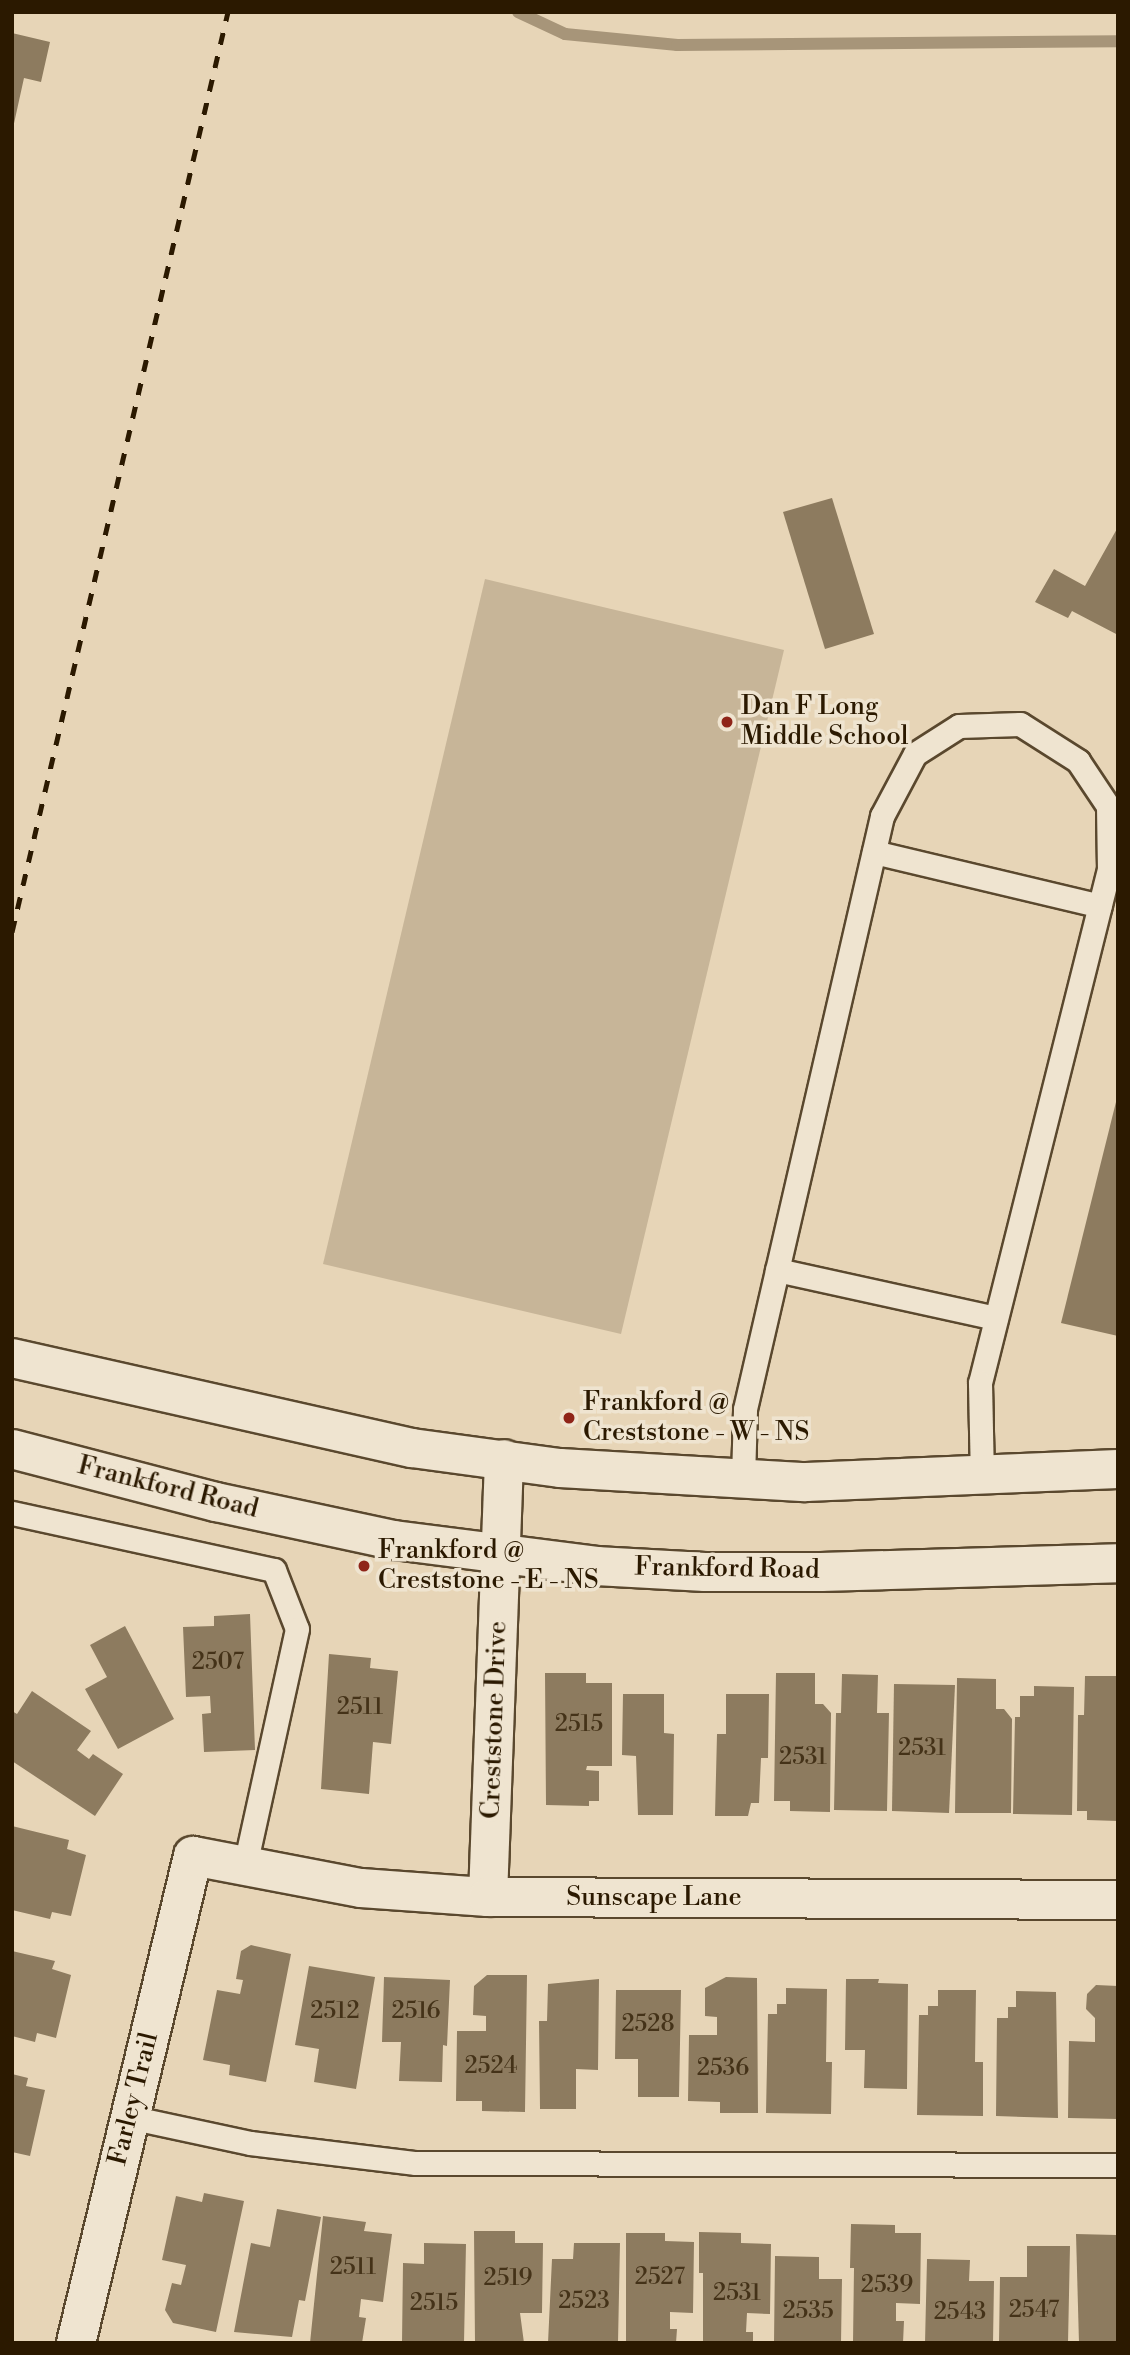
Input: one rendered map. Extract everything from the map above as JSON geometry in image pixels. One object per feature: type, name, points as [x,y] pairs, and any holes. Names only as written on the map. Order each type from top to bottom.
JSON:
[{"type":"main road","points":[[12,1358],[412,1448],[560,1468],[806,1482],[1118,1469]]},
{"type":"main road","name":"Frankford Road","points":[[12,1449],[228,1505],[394,1540],[596,1566],[705,1572],[821,1572],[1118,1563]]},
{"type":"main road","name":"Creststone Drive","points":[[488,1897],[504,1459]]},
{"type":"main road","name":"Sunscape Lane","points":[[193,1856],[361,1888],[488,1897],[1118,1900]]},
{"type":"main road","name":"Farley Trail","points":[[76,2343],[193,1856]]},
{"type":"lane","points":[[743,1478],[745,1409],[882,817],[915,754],[959,726],[1020,724],[1079,761],[1108,806],[1109,869],[980,1383],[982,1475]]},
{"type":"lane","points":[[874,852],[1100,906]]},
{"type":"lane","points":[[777,1270],[996,1318]]},
{"type":"lane","points":[[12,1513],[274,1570],[297,1629],[245,1866]]},
{"type":"lane","points":[[129,2117],[250,2143],[416,2163],[1118,2165]]},
{"type":"shaded area","points":[[485,579],[784,650],[621,1334],[323,1264]]},
{"type":"building","points":[[12,33],[50,42],[41,82],[24,78],[13,128]]},
{"type":"building","points":[[832,498],[874,634],[825,649],[783,512]]},
{"type":"building","points":[[1118,527],[1118,635],[1072,611],[1068,618],[1035,602],[1054,569],[1085,586]]},
{"type":"building","points":[[1118,1098],[1118,1336],[1061,1323]]},
{"type":"building","points":[[250,1614],[255,1750],[204,1752],[202,1714],[211,1713],[210,1696],[186,1697],[183,1627],[214,1626],[214,1616]]},
{"type":"building","points":[[125,1626],[174,1719],[118,1749],[85,1689],[107,1677],[90,1645]]},
{"type":"building","points":[[329,1654],[371,1658],[370,1668],[398,1671],[391,1744],[373,1742],[369,1794],[321,1789]]},
{"type":"building","points":[[545,1673],[586,1673],[586,1683],[612,1683],[612,1766],[587,1766],[586,1770],[599,1771],[599,1801],[589,1801],[589,1806],[546,1805]]},
{"type":"building","points":[[776,1673],[815,1673],[815,1704],[823,1704],[831,1713],[830,1812],[790,1811],[790,1801],[774,1801]]},
{"type":"building","points":[[842,1674],[878,1675],[877,1713],[889,1713],[887,1811],[834,1810],[836,1713],[841,1713]]},
{"type":"building","points":[[1085,1676],[1118,1676],[1118,1821],[1087,1820],[1087,1811],[1077,1811],[1078,1715],[1084,1715]]},
{"type":"building","points":[[957,1678],[996,1679],[996,1709],[1004,1709],[1012,1719],[1011,1813],[955,1813]]},
{"type":"building","points":[[894,1684],[955,1685],[949,1813],[892,1811]]},
{"type":"building","points":[[1034,1686],[1074,1687],[1072,1815],[1013,1814],[1015,1717],[1020,1717],[1020,1696],[1034,1696]]},
{"type":"building","points":[[32,1691],[91,1731],[77,1750],[89,1759],[93,1754],[123,1774],[95,1816],[12,1761],[12,1711],[17,1714]]},
{"type":"building","points":[[623,1694],[664,1694],[664,1733],[674,1734],[673,1815],[638,1815],[636,1756],[622,1755]]},
{"type":"building","points":[[726,1694],[769,1694],[768,1758],[761,1758],[759,1803],[751,1803],[748,1816],[715,1816],[717,1734],[726,1734]]},
{"type":"building","points":[[12,1826],[69,1840],[67,1849],[86,1855],[71,1916],[52,1912],[50,1919],[12,1910]]},
{"type":"building","points":[[251,1945],[291,1954],[266,2082],[229,2075],[230,2065],[203,2060],[217,1990],[240,1994],[243,1980],[236,1979],[241,1951]]},
{"type":"building","points":[[12,1951],[55,1961],[52,1969],[71,1975],[56,2038],[37,2033],[35,2042],[12,2036]]},
{"type":"building","points":[[309,1966],[375,1977],[356,2089],[314,2082],[319,2049],[295,2045]]},
{"type":"building","points":[[487,1975],[527,1975],[525,2112],[482,2111],[482,2101],[456,2101],[457,2031],[486,2031],[486,2016],[473,2015],[474,1986]]},
{"type":"building","points":[[384,1977],[450,1980],[447,2046],[443,2045],[442,2082],[399,2081],[401,2042],[382,2042]]},
{"type":"building","points":[[726,1977],[757,1978],[758,2113],[720,2113],[720,2102],[688,2101],[689,2035],[717,2035],[717,2017],[705,2016],[705,1988]]},
{"type":"building","points":[[599,1979],[598,2070],[576,2069],[576,2109],[540,2109],[539,2021],[547,2021],[548,1984]]},
{"type":"building","points":[[846,1979],[879,1979],[878,1983],[908,1984],[907,2089],[864,2088],[865,2050],[845,2050]]},
{"type":"building","points":[[1096,1985],[1118,1986],[1118,2119],[1068,2118],[1069,2041],[1095,2042],[1095,2018],[1086,2009],[1087,1994]]},
{"type":"building","points":[[786,1988],[827,1989],[826,2062],[832,2062],[831,2114],[766,2113],[768,2014],[777,2014],[777,2004],[786,2004]]},
{"type":"building","points":[[616,1990],[681,1990],[679,2097],[638,2097],[638,2059],[615,2059]]},
{"type":"building","points":[[938,1990],[976,1990],[975,2062],[983,2062],[983,2116],[917,2115],[919,2015],[928,2015],[928,2006],[938,2006]]},
{"type":"building","points":[[1016,1991],[1056,1992],[1058,2118],[996,2116],[997,2018],[1008,2018],[1008,2007],[1016,2007]]},
{"type":"building","points":[[12,2074],[28,2078],[26,2086],[45,2090],[30,2156],[12,2152]]},
{"type":"building","points":[[204,2193],[244,2201],[216,2332],[173,2323],[165,2310],[172,2283],[181,2285],[186,2265],[162,2260],[176,2196],[202,2202]]},
{"type":"building","points":[[277,2209],[321,2217],[305,2301],[299,2300],[292,2337],[234,2332],[251,2243],[270,2247]]},
{"type":"building","points":[[323,2216],[366,2222],[364,2231],[392,2234],[383,2302],[361,2299],[359,2317],[366,2318],[362,2343],[310,2343]]},
{"type":"building","points":[[851,2224],[895,2225],[895,2233],[921,2233],[920,2304],[896,2303],[896,2321],[904,2321],[903,2343],[853,2343],[854,2268],[850,2268]]},
{"type":"building","points":[[474,2231],[515,2231],[515,2243],[543,2243],[542,2313],[520,2313],[524,2343],[475,2343]]},
{"type":"building","points":[[699,2232],[741,2233],[741,2243],[771,2244],[770,2314],[747,2313],[746,2332],[753,2332],[753,2343],[703,2343],[703,2273],[699,2273]]},
{"type":"building","points":[[626,2233],[665,2233],[665,2241],[694,2242],[693,2313],[670,2312],[670,2329],[677,2329],[676,2343],[626,2343]]},
{"type":"building","points":[[1076,2234],[1116,2235],[1118,2343],[1079,2343]]},
{"type":"building","points":[[424,2243],[466,2244],[464,2343],[402,2343],[403,2263],[424,2264]]},
{"type":"building","points":[[574,2243],[620,2243],[618,2343],[548,2343],[552,2259],[573,2259]]},
{"type":"building","points":[[1027,2246],[1070,2246],[1068,2343],[999,2343],[1000,2277],[1027,2277]]},
{"type":"building","points":[[775,2256],[819,2257],[819,2279],[842,2279],[841,2343],[774,2343]]},
{"type":"building","points":[[927,2259],[970,2260],[969,2281],[994,2281],[993,2343],[925,2343]]},
{"type":"waterway","points":[[518,12],[565,34],[677,45],[1118,41]]},
{"type":"railway","points":[[12,932],[228,12]]},
{"type":"place","name":"Dan F Long Middle School","points":[[727,722]]},
{"type":"place","name":"Frankford @ Creststone - W - NS","points":[[569,1418]]},
{"type":"place","name":"Frankford @ Creststone - E - NS","points":[[364,1566]]}]
